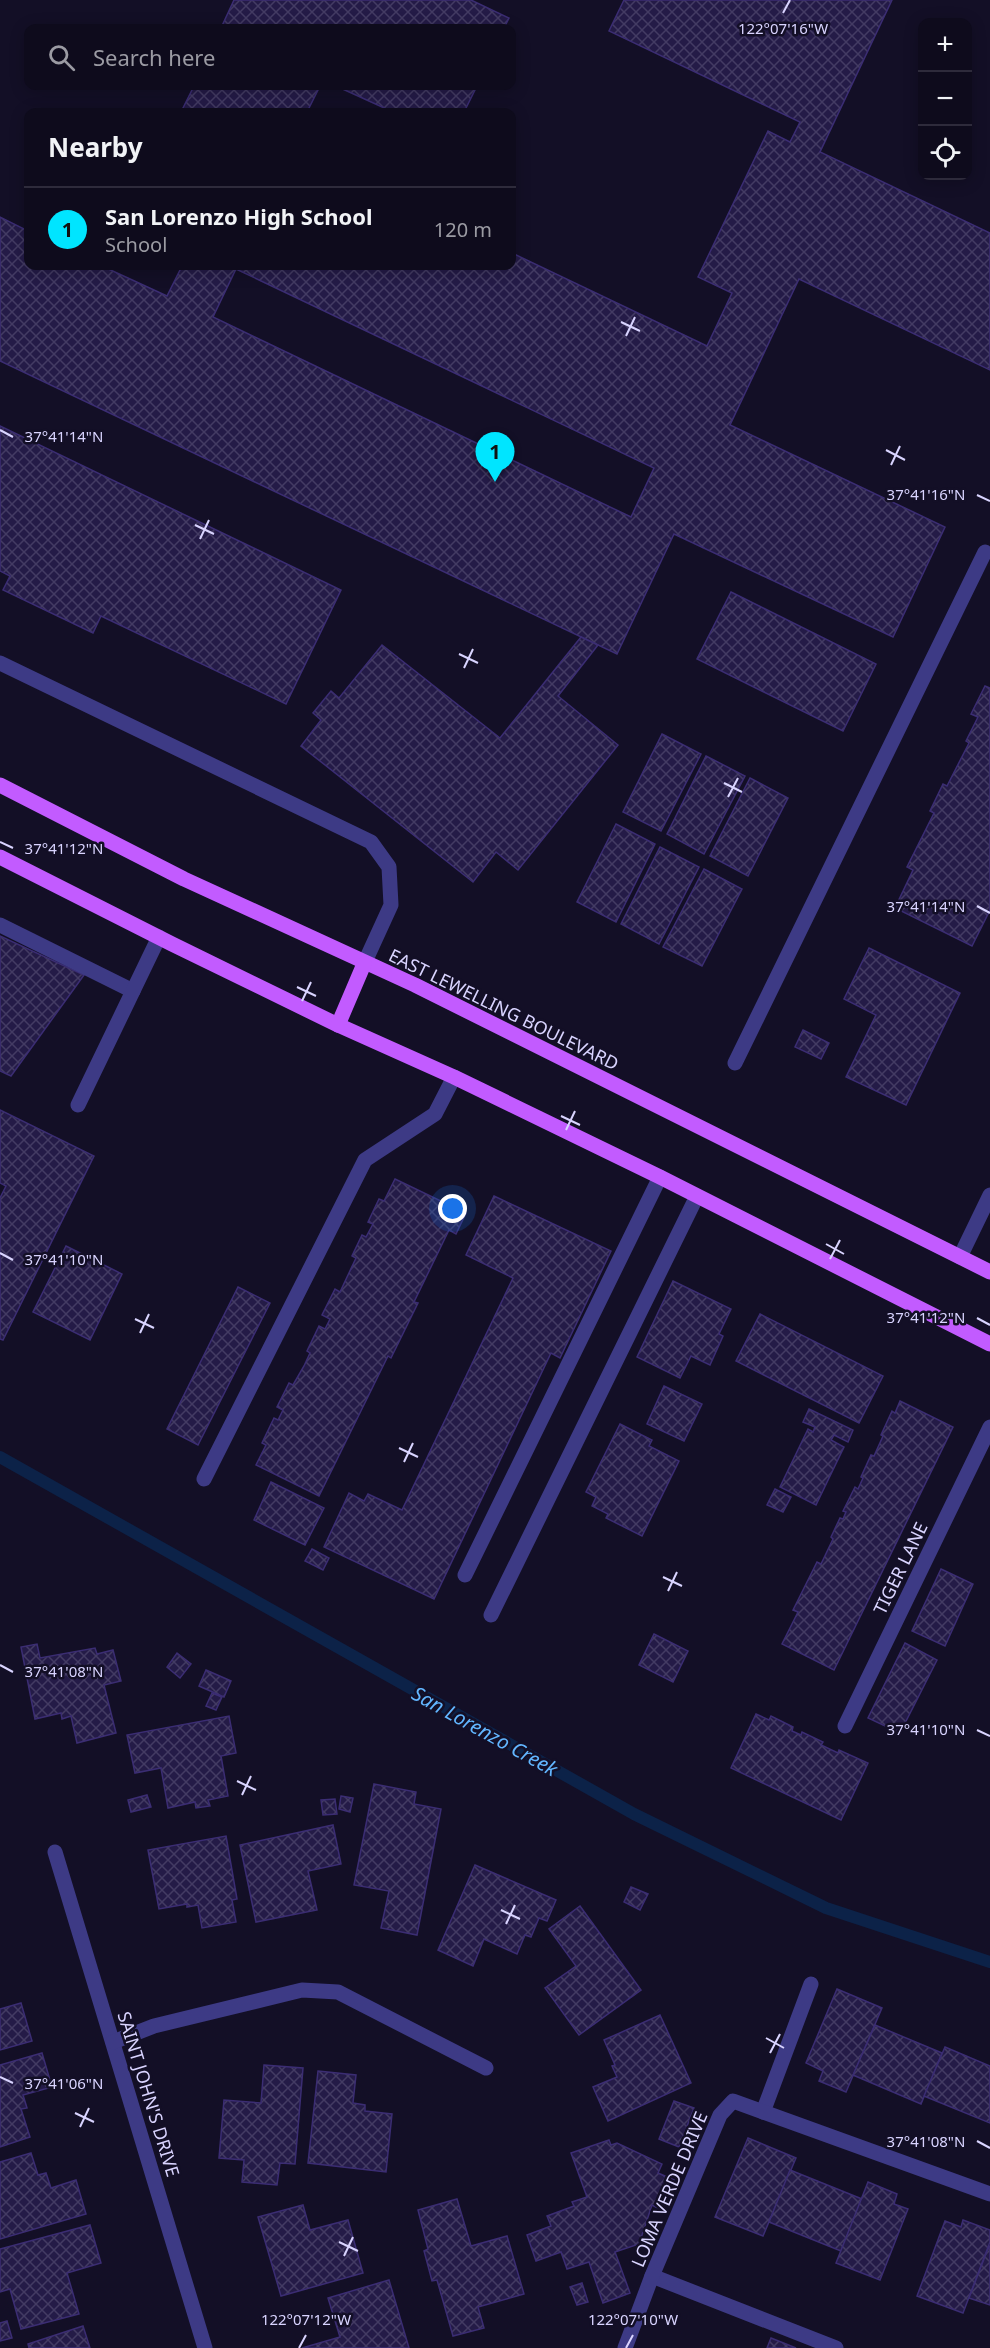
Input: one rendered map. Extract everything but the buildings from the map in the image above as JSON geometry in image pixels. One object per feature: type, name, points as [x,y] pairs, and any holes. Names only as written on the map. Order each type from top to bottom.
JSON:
[{"type":"main road","name":"EAST LEWELLING BOULEVARD","points":[[0,785],[184,879],[364,964],[415,985],[990,1272]]},
{"type":"main road","points":[[0,857],[338,1025],[454,1077],[660,1177],[990,1344]]},
{"type":"main road","points":[[338,1025],[364,964]]},
{"type":"street","points":[[735,1063],[988,549]]},
{"type":"street","points":[[0,663],[371,842],[389,867],[391,905],[364,964]]},
{"type":"street","points":[[0,925],[133,991]]},
{"type":"street","points":[[78,1105],[159,937]]},
{"type":"street","points":[[204,1479],[365,1160],[435,1114],[454,1077]]},
{"type":"street","points":[[465,1575],[660,1177]]},
{"type":"street","points":[[960,1257],[990,1195]]},
{"type":"street","points":[[491,1615],[697,1196]]},
{"type":"street","name":"TIGER LANE","points":[[845,1726],[990,1427]]},
{"type":"street","name":"SAINT JOHN'S DRIVE","points":[[55,1852],[205,2348]]},
{"type":"street","points":[[763,2112],[811,1984]]},
{"type":"street","points":[[113,2042],[154,2026],[302,1990],[338,1992],[486,2068]]},
{"type":"street","name":"LOMA VERDE DRIVE","points":[[625,2348],[652,2276],[720,2115],[733,2101],[990,2194]]},
{"type":"street","points":[[652,2276],[836,2348]]},
{"type":"waterway","name":"San Lorenzo Creek","points":[[0,1457],[634,1814],[826,1908],[990,1962]]},
{"type":"place","name":"San Lorenzo High School","points":[[495,482]]}]
